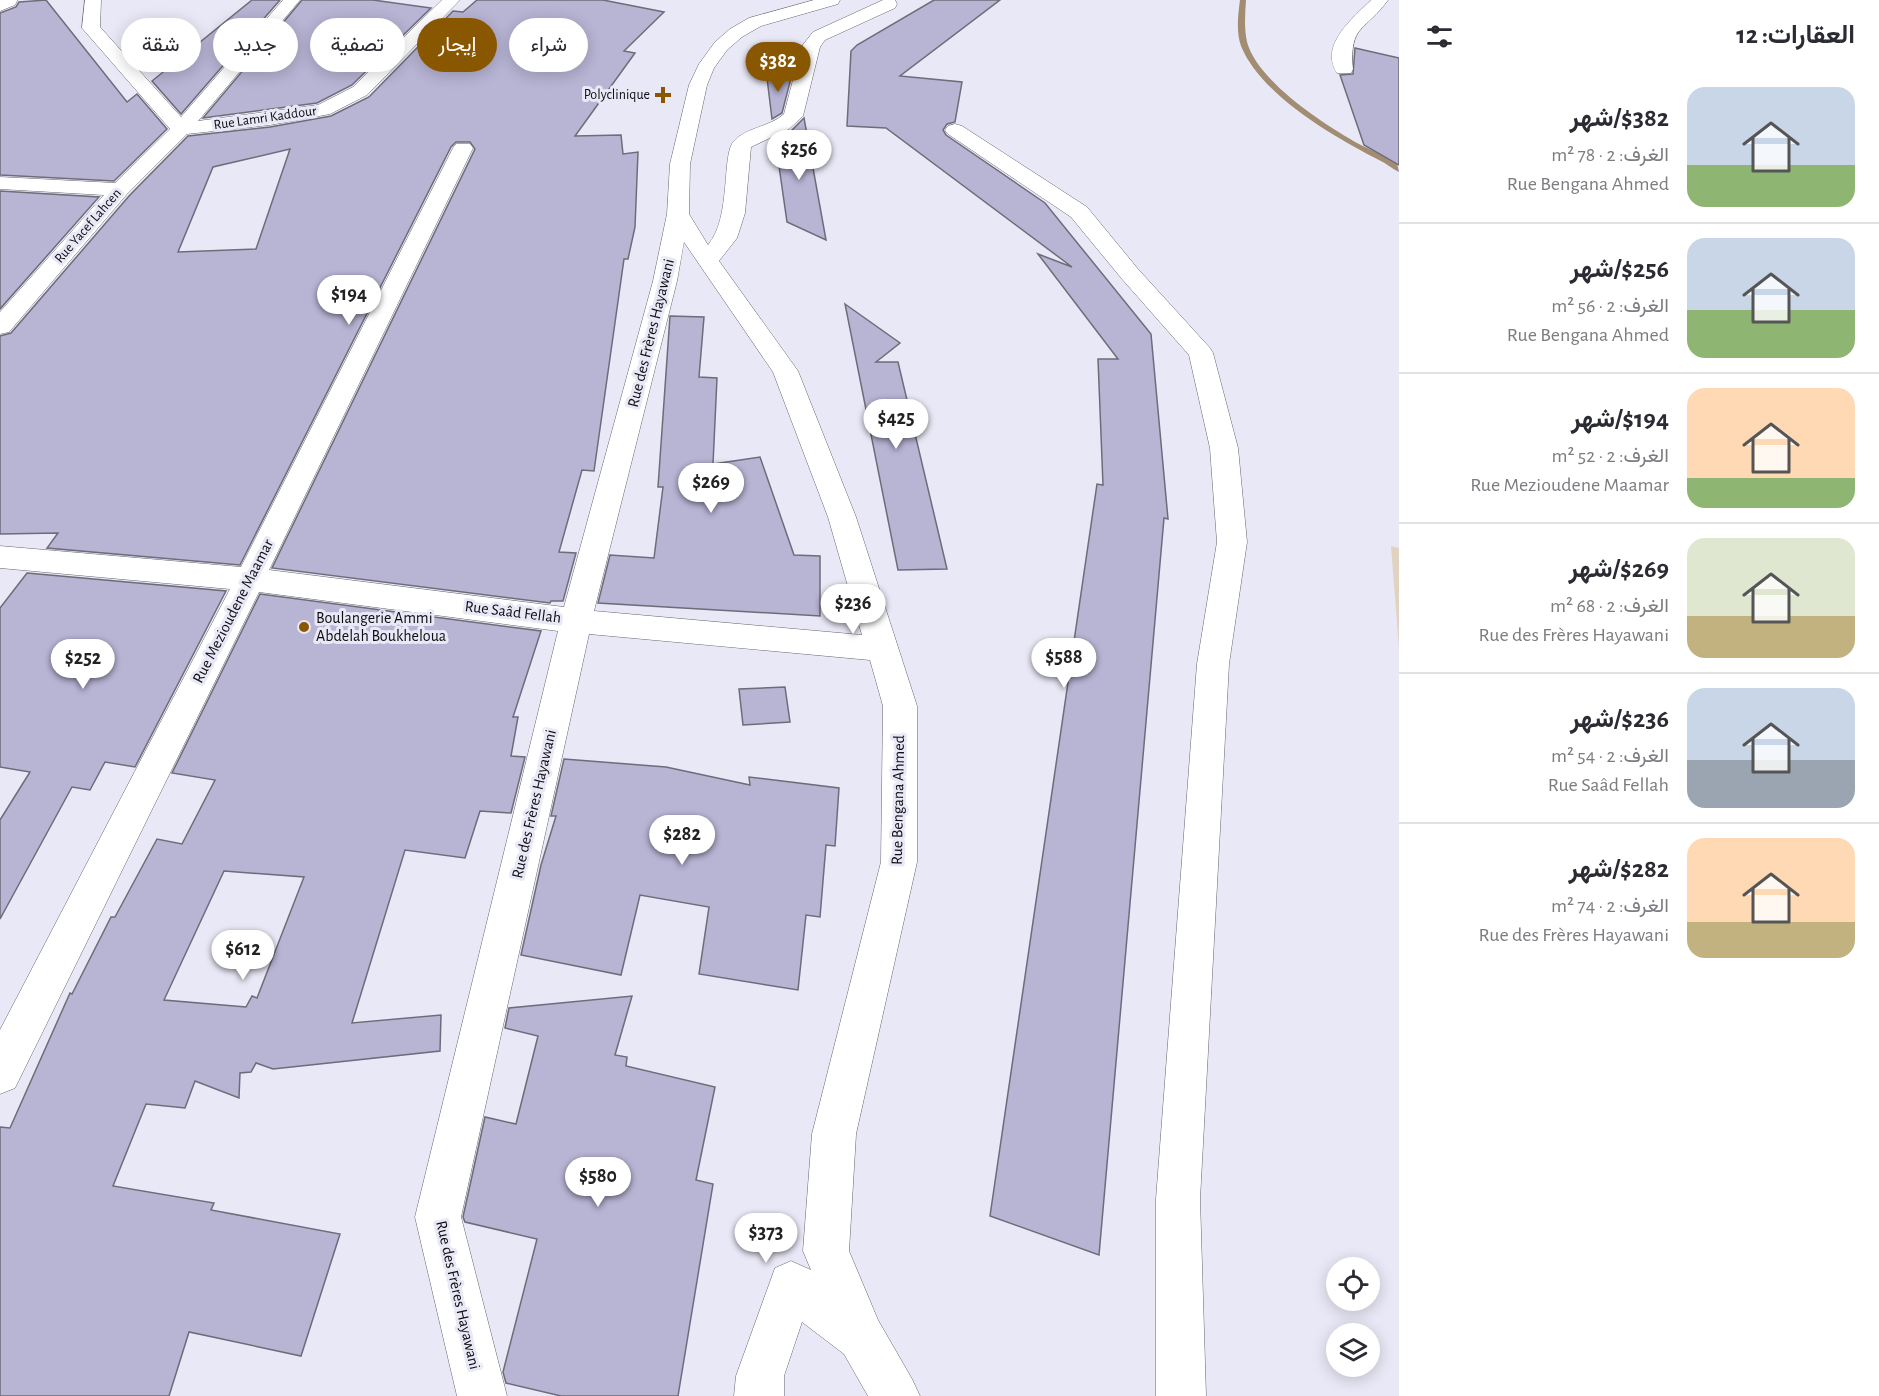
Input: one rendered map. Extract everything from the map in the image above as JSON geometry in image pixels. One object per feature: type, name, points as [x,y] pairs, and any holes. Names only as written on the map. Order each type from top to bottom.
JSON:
[{"type":"street","points":[[93,0],[91,28],[181,129]]},
{"type":"street","name":"Rue Yacef Lahcen","points":[[0,327],[120,190],[181,129],[292,0]]},
{"type":"street","name":"Rue Lamri Kaddour","points":[[181,129],[270,119],[323,110],[360,91],[452,0]]},
{"type":"street","points":[[678,214],[680,164],[698,85],[705,68],[721,46],[736,33],[755,22],[832,0]]},
{"type":"street","points":[[1344,69],[1341,46],[1347,34],[1380,0]]},
{"type":"street","points":[[707,261],[726,238],[734,213],[741,145],[756,134],[787,123],[793,116],[811,46],[819,36],[889,4]]},
{"type":"street","points":[[955,130],[1079,212],[1130,274],[1201,353],[1224,448],[1232,542],[1213,664],[1178,1199],[1181,1396]]},
{"type":"street","name":"Rue Mezioudene Maamar","points":[[0,1073],[250,579],[463,148]]},
{"type":"street","points":[[0,183],[120,190]]},
{"type":"street","name":"Rue Bengana Ahmed","points":[[678,214],[707,261],[785,371],[843,517],[900,706],[899,862],[834,1134],[826,1251],[861,1337],[895,1396]]},
{"type":"street","name":"Rue des Frères Hayawani","points":[[482,1396],[438,1217],[576,621],[665,281],[678,214]]},
{"type":"street","name":"Rue Saâd Fellah","points":[[0,557],[250,579],[576,621],[883,649]]},
{"type":"street","points":[[759,1396],[760,1376],[791,1284],[861,1337]]},
{"type":"shaded area","points":[[1391,546],[1399,548],[1399,648]]},
{"type":"building","points":[[46,0],[127,102],[137,94],[167,129],[114,181],[0,175],[0,13],[16,7],[19,2]]},
{"type":"building","points":[[252,0],[280,0],[264,18],[230,18]]},
{"type":"building","points":[[302,0],[373,0],[431,8],[421,18],[417,18],[417,22],[405,33],[405,18],[310,18],[310,72],[365,72],[352,85],[317,103],[203,118],[242,72],[298,72],[298,18],[287,18]]},
{"type":"building","points":[[477,0],[603,0],[664,12],[624,51],[635,53],[575,136],[621,135],[623,154],[638,152],[635,227],[628,259],[624,259],[594,471],[582,470],[559,552],[576,553],[563,601],[551,601],[550,603],[272,568],[475,149],[470,142],[456,142],[451,147],[240,565],[47,548],[58,533],[0,534],[0,336],[11,333],[129,196],[188,136],[270,127],[331,116],[369,97],[393,72],[405,72],[405,60],[417,48],[417,72],[497,72],[497,18],[446,18],[453,11],[463,12]],"holes":[[[290,149],[256,249],[178,252],[213,167]]]},
{"type":"building","points":[[934,0],[1000,0],[900,76],[962,82],[955,122],[947,124],[943,130],[946,135],[1045,203],[1151,334],[1168,519],[1164,518],[1099,1255],[990,1216],[1097,484],[1103,485],[1098,359],[1118,359],[1038,254],[1072,267],[886,128],[847,126],[851,51],[857,45]]},
{"type":"building","points":[[213,32],[213,72],[217,72],[181,114],[152,81],[163,72],[201,72],[201,41]]},
{"type":"building","points":[[1355,48],[1399,58],[1399,165],[1364,145],[1340,75],[1353,74]]},
{"type":"building","points":[[792,74],[782,113],[772,119],[767,78]]},
{"type":"building","points":[[804,118],[826,240],[787,222],[775,138],[791,131]]},
{"type":"building","points":[[0,191],[99,197],[0,309]]},
{"type":"building","points":[[845,304],[900,343],[876,362],[898,362],[947,569],[898,570]]},
{"type":"building","points":[[670,316],[704,317],[699,377],[717,378],[713,464],[760,457],[794,555],[820,556],[820,616],[598,603],[610,555],[654,558],[663,487],[658,487]]},
{"type":"building","points":[[27,573],[226,591],[135,767],[105,762],[90,790],[72,787],[0,919],[0,820],[30,772],[0,767],[0,608]]},
{"type":"building","points":[[260,594],[541,631],[513,717],[518,717],[511,756],[525,757],[511,813],[480,811],[465,858],[405,850],[352,1023],[441,1015],[440,1051],[273,1069],[256,1063],[251,1072],[240,1073],[239,1098],[195,1081],[185,1108],[146,1104],[113,1186],[214,1203],[211,1210],[340,1234],[301,1356],[189,1332],[169,1396],[0,1396],[0,1127],[10,1128],[70,993],[72,994],[111,917],[115,917],[157,839],[182,844],[215,780],[172,773]],"holes":[[[224,871],[304,877],[257,998],[252,996],[246,1007],[164,1000]]]},
{"type":"building","points":[[785,687],[790,722],[743,725],[739,689]]},
{"type":"building","points":[[564,759],[666,767],[750,785],[749,777],[839,788],[835,846],[826,845],[820,917],[806,915],[798,990],[699,974],[709,907],[640,895],[621,975],[521,955],[541,865],[556,816],[551,816]]},
{"type":"building","points":[[632,996],[615,1055],[627,1057],[626,1066],[715,1087],[696,1180],[713,1184],[678,1396],[561,1396],[506,1383],[503,1372],[537,1239],[465,1222],[463,1217],[485,1117],[516,1124],[538,1036],[505,1028],[509,1008]]},
{"type":"waterway","points":[[1243,0],[1243,41],[1262,73],[1276,88],[1326,127],[1355,145],[1389,161],[1399,169]]},
{"type":"place","name":"Polyclinique","points":[[663,95]]},
{"type":"place","name":"Boulangerie Ammi Abdelah Boukheloua","points":[[304,627]]}]
